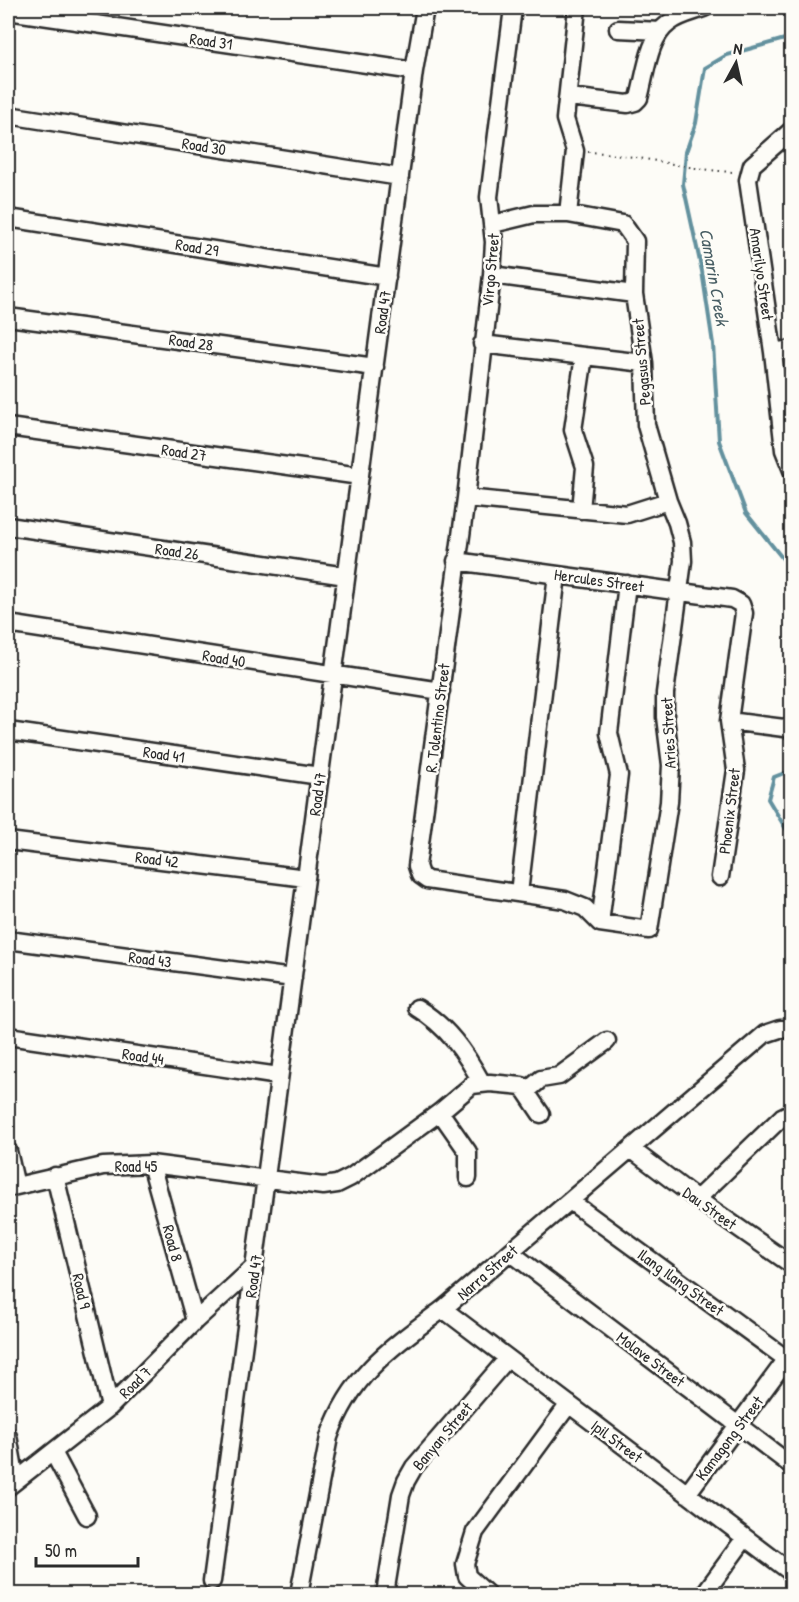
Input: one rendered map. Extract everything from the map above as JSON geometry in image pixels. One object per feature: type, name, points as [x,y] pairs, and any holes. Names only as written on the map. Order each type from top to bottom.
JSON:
[{"type":"street","name":"Road 47","points":[[212,1581],[414,71],[425,8]]},
{"type":"street","name":"Virgo Street","points":[[456,561],[466,498],[482,344],[492,275],[494,242],[489,197],[513,8]]},
{"type":"street","points":[[493,224],[534,214],[568,214],[575,151],[565,119],[578,8]]},
{"type":"street","points":[[569,97],[628,104],[635,102],[639,98],[655,40],[661,31],[670,22],[704,8]]},
{"type":"street","name":"Road 31","points":[[8,11],[414,71]]},
{"type":"street","points":[[618,29],[661,31]]},
{"type":"street","name":"Road 30","points":[[8,116],[400,177]]},
{"type":"street","name":"Amarilyo Street","points":[[789,137],[752,165],[748,180],[773,352],[784,450],[791,468]]},
{"type":"street","name":"Pegasus Street","points":[[568,214],[623,224],[635,241],[634,294],[644,363],[646,425],[668,501]]},
{"type":"street","name":"Road 29","points":[[8,218],[387,277]]},
{"type":"street","points":[[492,275],[634,294]]},
{"type":"street","name":"Road 28","points":[[8,317],[375,367]]},
{"type":"street","points":[[482,344],[644,363]]},
{"type":"street","points":[[773,352],[792,349]]},
{"type":"street","points":[[581,510],[585,467],[573,430],[584,356]]},
{"type":"street","name":"Road 27","points":[[8,427],[360,476]]},
{"type":"street","points":[[466,498],[627,514],[668,501]]},
{"type":"street","name":"Aries Street","points":[[600,923],[650,930],[669,802],[671,765],[665,717],[665,693],[683,561],[682,542],[668,501]]},
{"type":"street","name":"Road 26","points":[[8,526],[346,576]]},
{"type":"street","name":"Hercules Street","points":[[456,561],[679,591],[732,599],[741,604]]},
{"type":"street","name":"R. Tolentino Street","points":[[456,561],[417,866],[420,875],[427,880],[519,893]]},
{"type":"street","points":[[557,575],[519,893],[566,900],[585,908],[600,923]]},
{"type":"street","points":[[600,923],[619,775],[609,733],[627,584]]},
{"type":"street","name":"Phoenix Street","points":[[720,876],[736,770],[729,721],[744,613],[741,604]]},
{"type":"street","name":"Road 40","points":[[8,624],[441,691]]},
{"type":"street","points":[[729,721],[792,729]]},
{"type":"street","name":"Road 41","points":[[8,732],[320,776]]},
{"type":"street","name":"Road 42","points":[[8,841],[306,878]]},
{"type":"street","name":"Road 43","points":[[8,940],[293,978]]},
{"type":"street","points":[[417,1008],[447,1031],[466,1055],[482,1083],[522,1086],[541,1114]]},
{"type":"street","name":"Narra Street","points":[[299,1594],[329,1437],[337,1413],[366,1371],[399,1342],[443,1309],[765,1034],[780,1029],[792,1029]]},
{"type":"street","name":"Road 44","points":[[8,1036],[279,1076]]},
{"type":"street","points":[[527,1091],[541,1079],[559,1076],[607,1041]]},
{"type":"street","name":"Road 45","points":[[12,1187],[103,1166],[151,1164],[323,1186],[337,1184],[351,1177],[440,1112],[472,1085],[482,1083]]},
{"type":"street","points":[[440,1112],[468,1152],[468,1178]]},
{"type":"street","points":[[696,1199],[782,1118],[792,1112]]},
{"type":"street","name":"Dau Street","points":[[631,1149],[696,1199],[792,1265]]},
{"type":"street","points":[[8,1150],[12,1187]]},
{"type":"street","name":"Road 8","points":[[151,1164],[195,1321]]},
{"type":"street","name":"Road 9","points":[[55,1176],[110,1407]]},
{"type":"street","name":"Ilang Ilang Street","points":[[570,1201],[790,1358]]},
{"type":"street","name":"Molave Street","points":[[510,1252],[792,1466]]},
{"type":"street","name":"Road 7","points":[[12,1484],[110,1407],[195,1321],[254,1267]]},
{"type":"street","name":"Ipil Street","points":[[443,1309],[792,1573]]},
{"type":"street","name":"Banyan Street","points":[[385,1594],[401,1495],[406,1481],[414,1467],[508,1358]]},
{"type":"street","name":"Kamagong Street","points":[[687,1494],[790,1358]]},
{"type":"street","points":[[487,1594],[467,1576],[465,1564],[475,1532],[568,1404]]},
{"type":"street","points":[[8,1436],[12,1484]]},
{"type":"street","points":[[53,1452],[87,1516]]},
{"type":"street","points":[[704,1594],[746,1538]]},
{"type":"path","points":[[575,151],[628,156],[720,171]]},
{"type":"waterway","name":"Camarin Creek","points":[[792,37],[727,55],[705,68],[696,123],[686,152],[683,184],[702,271],[713,344],[719,441],[746,513],[783,559],[792,564]]},
{"type":"waterway","points":[[792,770],[774,777],[768,799],[786,829],[792,830]]}]
